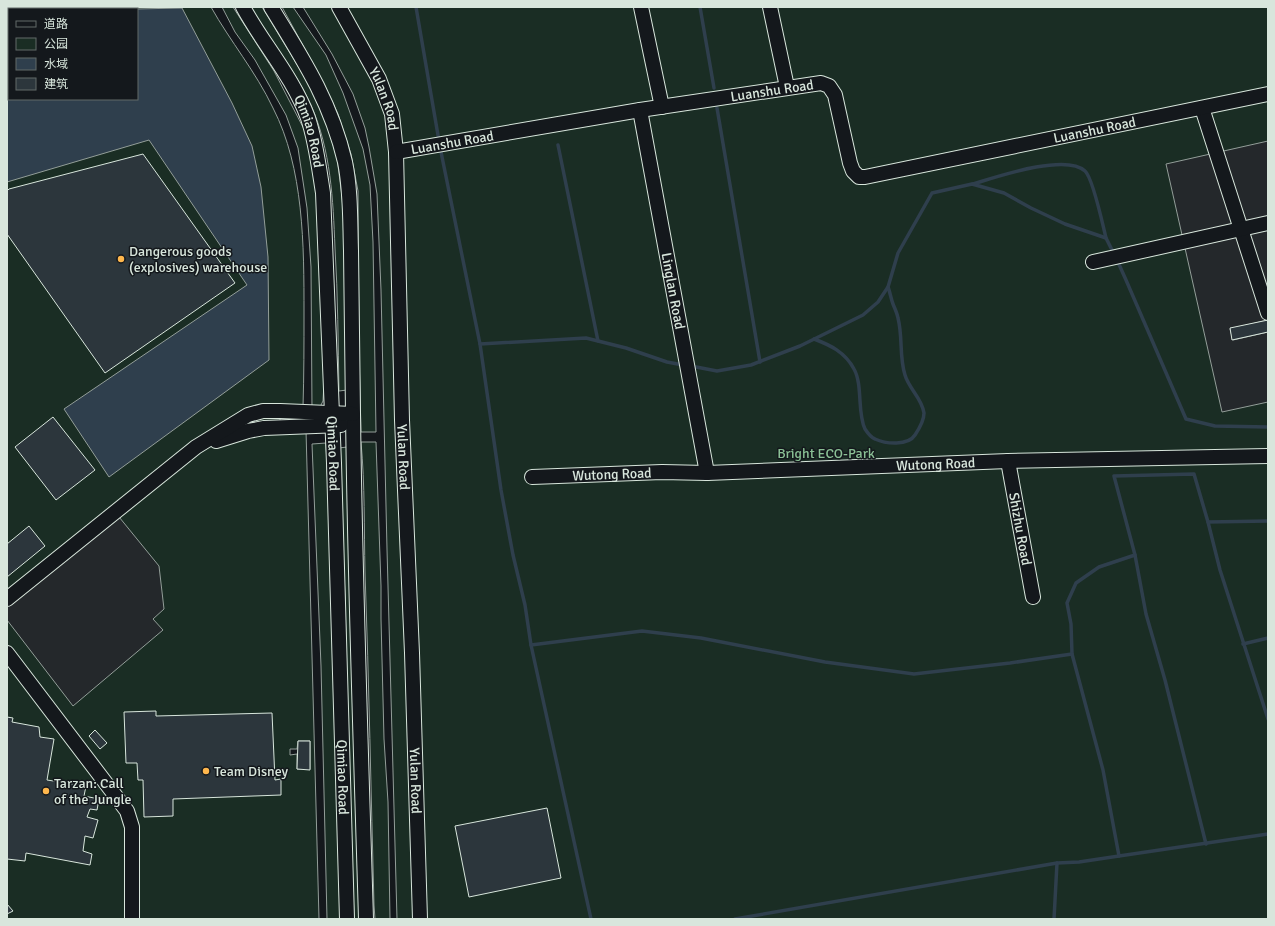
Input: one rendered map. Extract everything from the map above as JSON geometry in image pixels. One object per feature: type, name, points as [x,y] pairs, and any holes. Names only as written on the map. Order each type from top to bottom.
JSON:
[{"type":"street","name":"Qimiao Road","points":[[243,7],[290,80],[308,118],[318,156],[323,193],[348,919]]},
{"type":"street","name":"Qimiao Road","points":[[271,7],[315,79],[331,116],[346,165],[350,239],[353,419],[366,919]]},
{"type":"street","name":"Yulan Road","points":[[339,7],[381,86],[392,114],[396,152],[402,420],[412,653],[420,919]]},
{"type":"street","points":[[641,7],[662,107]]},
{"type":"street","points":[[770,7],[787,87]]},
{"type":"street","name":"Luanshu Road","points":[[396,152],[640,110],[821,83],[829,86],[834,95],[850,163],[853,171],[859,177],[1268,94]]},
{"type":"street","points":[[1202,108],[1268,313]]},
{"type":"street","name":"Linglan Road","points":[[640,110],[708,473]]},
{"type":"street","points":[[1093,262],[1268,223]]},
{"type":"street","points":[[7,599],[196,447],[248,415],[263,411],[302,412],[332,420],[353,419]]},
{"type":"street","name":"Wutong Road","points":[[532,477],[662,472],[708,473],[1008,461],[1268,456]]},
{"type":"street","name":"Shizhu Road","points":[[1008,461],[1033,597]]},
{"type":"street","points":[[7,653],[127,810],[132,827],[132,919]]},
{"type":"green space","points":[[211,7],[251,69],[273,108],[283,131],[291,156],[300,208],[304,261],[304,360],[303,407],[279,405],[281,433],[306,430],[319,919],[7,919],[7,10],[8,100],[138,100],[138,8],[96,8]],"holes":[[[298,741],[310,741],[310,769],[297,769],[297,754],[290,755],[290,749],[297,749]]]},
{"type":"green space","points":[[222,7],[233,7],[274,71],[306,133],[318,183],[324,383],[323,401],[320,407],[312,410],[311,267],[307,208],[298,148],[286,115],[255,60],[235,32]]},
{"type":"green space","points":[[250,7],[262,7],[310,86],[323,112],[337,158],[344,223],[347,390],[339,391],[337,284],[332,193],[323,140],[318,122],[305,92]]},
{"type":"green space","points":[[282,7],[293,7],[326,55],[343,93],[363,149],[370,185],[373,242],[376,432],[361,432],[358,191],[351,154],[338,114],[324,84]]},
{"type":"green space","name":"Bright ECO-Park","points":[[303,7],[1268,7],[1268,919],[397,919],[381,290],[377,194],[365,128],[353,94],[332,54]]},
{"type":"green space","points":[[361,442],[376,442],[384,739],[388,802],[390,919],[375,919],[374,905],[364,490]]},
{"type":"green space","points":[[326,443],[331,559],[340,919],[327,919],[321,666],[312,444]]},
{"type":"green space","points":[[347,447],[361,919],[354,919],[345,597],[339,448]]},
{"type":"shaded area","points":[[1268,141],[1268,320],[1230,329],[1233,340],[1268,332],[1268,402],[1222,412],[1166,164]]},
{"type":"shaded area","points":[[115,512],[159,566],[164,609],[153,619],[163,630],[73,706],[7,620],[7,599]]},
{"type":"water","points":[[182,8],[232,103],[252,146],[261,187],[268,257],[269,360],[109,477],[64,409],[247,285],[149,140],[7,182],[7,12],[8,100],[138,100],[138,9]]},
{"type":"building","name":"Dangerous goods (explosives) warehouse","points":[[143,154],[235,283],[105,373],[7,234],[7,191],[9,189]]},
{"type":"building","points":[[1268,320],[1268,332],[1232,340],[1230,328]]},
{"type":"building","points":[[53,417],[95,470],[56,500],[15,447]]},
{"type":"building","points":[[29,526],[45,546],[7,577],[7,544]]},
{"type":"building","name":"Team Disney","points":[[156,711],[156,716],[272,713],[275,780],[281,779],[281,795],[173,799],[173,816],[144,817],[143,780],[138,780],[137,763],[126,763],[124,712]]},
{"type":"building","name":"Tarzan: Call of the Jungle","points":[[7,717],[13,718],[12,722],[39,727],[40,737],[54,739],[47,780],[86,786],[84,796],[99,799],[97,810],[90,809],[87,817],[98,820],[93,838],[85,836],[83,851],[92,854],[90,865],[26,853],[25,861],[7,859]]},
{"type":"building","points":[[95,730],[107,743],[100,749],[89,736]]},
{"type":"building","points":[[298,741],[310,741],[310,770],[297,769]]},
{"type":"building","points":[[547,808],[561,878],[469,897],[455,826]]},
{"type":"building","points":[[7,904],[13,911],[7,914]]},
{"type":"waterway","points":[[416,7],[439,141]]},
{"type":"waterway","points":[[700,7],[714,88]]},
{"type":"waterway","points":[[717,108],[760,362]]},
{"type":"waterway","points":[[558,145],[598,341]]},
{"type":"waterway","points":[[440,147],[480,344],[501,490],[513,555],[525,605],[531,645],[642,631],[701,638],[825,662],[914,674],[1072,654],[1071,624],[1067,603],[1076,583],[1099,567],[1135,555],[1114,476],[1194,474],[1208,522],[1268,521]]},
{"type":"waterway","points":[[973,184],[1014,172],[1047,165],[1063,164],[1076,166],[1085,171],[1088,175],[1106,238]]},
{"type":"waterway","points":[[691,366],[717,371],[751,365],[800,346],[863,315],[878,302],[888,287],[898,253],[932,193],[972,184],[1004,193],[1065,224],[1106,238],[1114,254]]},
{"type":"waterway","points":[[1117,260],[1186,419],[1215,426],[1268,427]]},
{"type":"waterway","points":[[814,339],[837,350],[846,358],[854,369],[857,376],[861,415],[865,429],[870,435],[875,439],[891,443],[912,439],[921,425],[924,413],[921,403],[909,385],[905,375],[897,314],[888,287]]},
{"type":"waterway","points":[[480,344],[586,338],[626,348],[667,362],[683,365]]},
{"type":"waterway","points":[[1208,522],[1220,570],[1268,719]]},
{"type":"waterway","points":[[1135,555],[1146,614],[1165,680],[1206,844]]},
{"type":"waterway","points":[[1243,644],[1268,638]]},
{"type":"waterway","points":[[531,645],[591,919]]},
{"type":"waterway","points":[[1072,654],[1103,770],[1119,856]]},
{"type":"waterway","points":[[735,919],[1057,863],[1079,862],[1268,834]]},
{"type":"waterway","points":[[1054,919],[1057,863]]},
{"type":"place","name":"Dangerous goods (explosives) warehouse","points":[[121,259]]},
{"type":"place","name":"Team Disney","points":[[206,771]]},
{"type":"place","name":"Tarzan: Call of the Jungle","points":[[46,791]]}]
